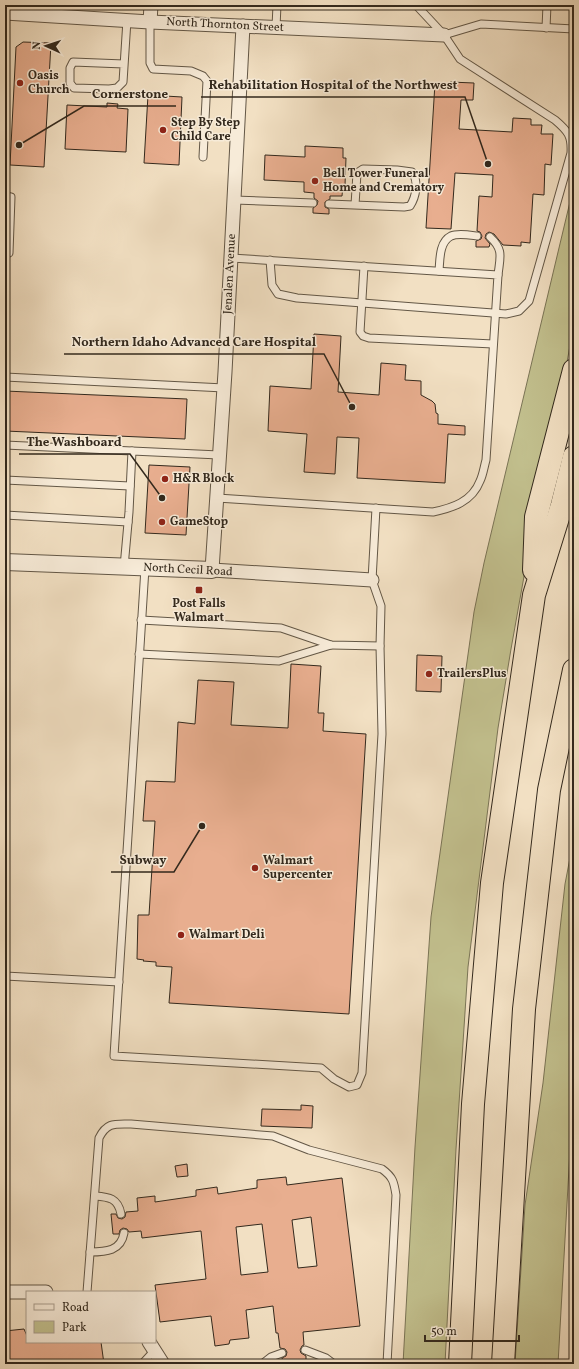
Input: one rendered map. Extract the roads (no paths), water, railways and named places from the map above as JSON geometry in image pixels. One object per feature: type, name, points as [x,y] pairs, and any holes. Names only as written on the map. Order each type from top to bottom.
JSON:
[{"type":"highway","points":[[460,1364],[473,1104],[491,899],[534,595],[536,517],[574,370]]},
{"type":"highway","points":[[534,595],[562,505],[574,456]]},
{"type":"highway","points":[[503,1364],[524,1009],[549,790],[574,670]]},
{"type":"street","points":[[150,22],[151,5]]},
{"type":"street","name":"North Thornton Street","points":[[5,13],[150,22],[444,35]]},
{"type":"street","name":"Jenalen Avenue","points":[[212,570],[224,388],[243,26]]},
{"type":"street","name":"North Cecil Road","points":[[5,562],[212,570],[372,580]]},
{"type":"street","points":[[5,1292],[26,1292]]},
{"type":"street","points":[[152,1346],[163,1364]]},
{"type":"lane","points":[[276,27],[277,5]]},
{"type":"lane","points":[[270,260],[272,285],[278,294],[296,298],[506,314],[519,311],[529,302],[571,153],[572,143],[567,130],[555,120],[460,59],[444,35],[416,5]]},
{"type":"lane","points":[[546,28],[547,5]]},
{"type":"lane","points":[[124,64],[73,62],[70,68],[70,83],[74,88],[117,88],[122,82],[124,64],[127,20]]},
{"type":"lane","points":[[150,22],[150,63],[153,69],[191,71],[203,76],[207,81],[203,157]]},
{"type":"lane","points":[[444,35],[481,24],[574,29]]},
{"type":"lane","points":[[329,204],[404,207],[410,206],[415,198],[415,176],[412,172],[363,169],[357,173],[356,205]]},
{"type":"lane","points":[[5,196],[11,197],[9,253]]},
{"type":"lane","points":[[234,200],[313,203]]},
{"type":"lane","points":[[439,271],[440,253],[445,241],[451,236],[477,236]]},
{"type":"lane","points":[[217,498],[433,512],[452,508],[470,497],[480,482],[486,460],[500,256],[498,244],[490,237]]},
{"type":"lane","points":[[231,258],[498,275]]},
{"type":"lane","points":[[364,266],[360,332],[363,336],[369,338],[493,344]]},
{"type":"lane","points":[[5,377],[224,388]]},
{"type":"lane","points":[[5,445],[219,455]]},
{"type":"lane","points":[[124,567],[132,451]]},
{"type":"lane","points":[[5,480],[130,486]]},
{"type":"lane","points":[[145,568],[114,1056],[321,1068],[334,1079],[349,1087],[356,1085],[362,1073],[382,734],[380,646],[381,606],[372,580],[376,508]]},
{"type":"lane","points":[[5,515],[128,522]]},
{"type":"lane","points":[[142,620],[281,628],[331,645],[380,646]]},
{"type":"lane","points":[[140,654],[279,661],[331,645]]},
{"type":"lane","points":[[5,976],[119,982]]},
{"type":"lane","points":[[87,1291],[99,1138],[108,1126],[116,1124],[131,1124],[273,1136],[309,1150],[382,1169],[391,1175],[396,1195],[387,1364]]},
{"type":"lane","points":[[95,1196],[110,1198],[116,1202],[120,1207],[121,1214]]},
{"type":"lane","points":[[90,1252],[111,1250],[123,1239],[124,1232]]},
{"type":"lane","points":[[142,1364],[152,1346]]},
{"type":"lane","points":[[305,1350],[326,1358],[334,1364]]},
{"type":"lane","points":[[262,1364],[271,1357],[282,1353]]},
{"type":"place","name":"Oasis Church","points":[[20,83]]},
{"type":"place","name":"Step By Step Child Care","points":[[163,130]]},
{"type":"place","name":"Cornerstone","points":[[19,145]]},
{"type":"place","name":"Rehabilitation Hospital of the Northwest","points":[[488,164]]},
{"type":"place","name":"Bell Tower Funeral Home and Crematory","points":[[315,181]]},
{"type":"place","name":"Northern Idaho Advanced Care Hospital","points":[[352,407]]},
{"type":"place","name":"H&R Block","points":[[165,479]]},
{"type":"place","name":"The Washboard","points":[[162,498]]},
{"type":"place","name":"GameStop","points":[[162,522]]},
{"type":"place","name":"Post Falls Walmart","points":[[199,590]]},
{"type":"place","name":"TrailersPlus","points":[[429,674]]},
{"type":"place","name":"Subway","points":[[202,826]]},
{"type":"place","name":"Walmart Supercenter","points":[[255,868]]},
{"type":"place","name":"Walmart Deli","points":[[181,935]]}]
